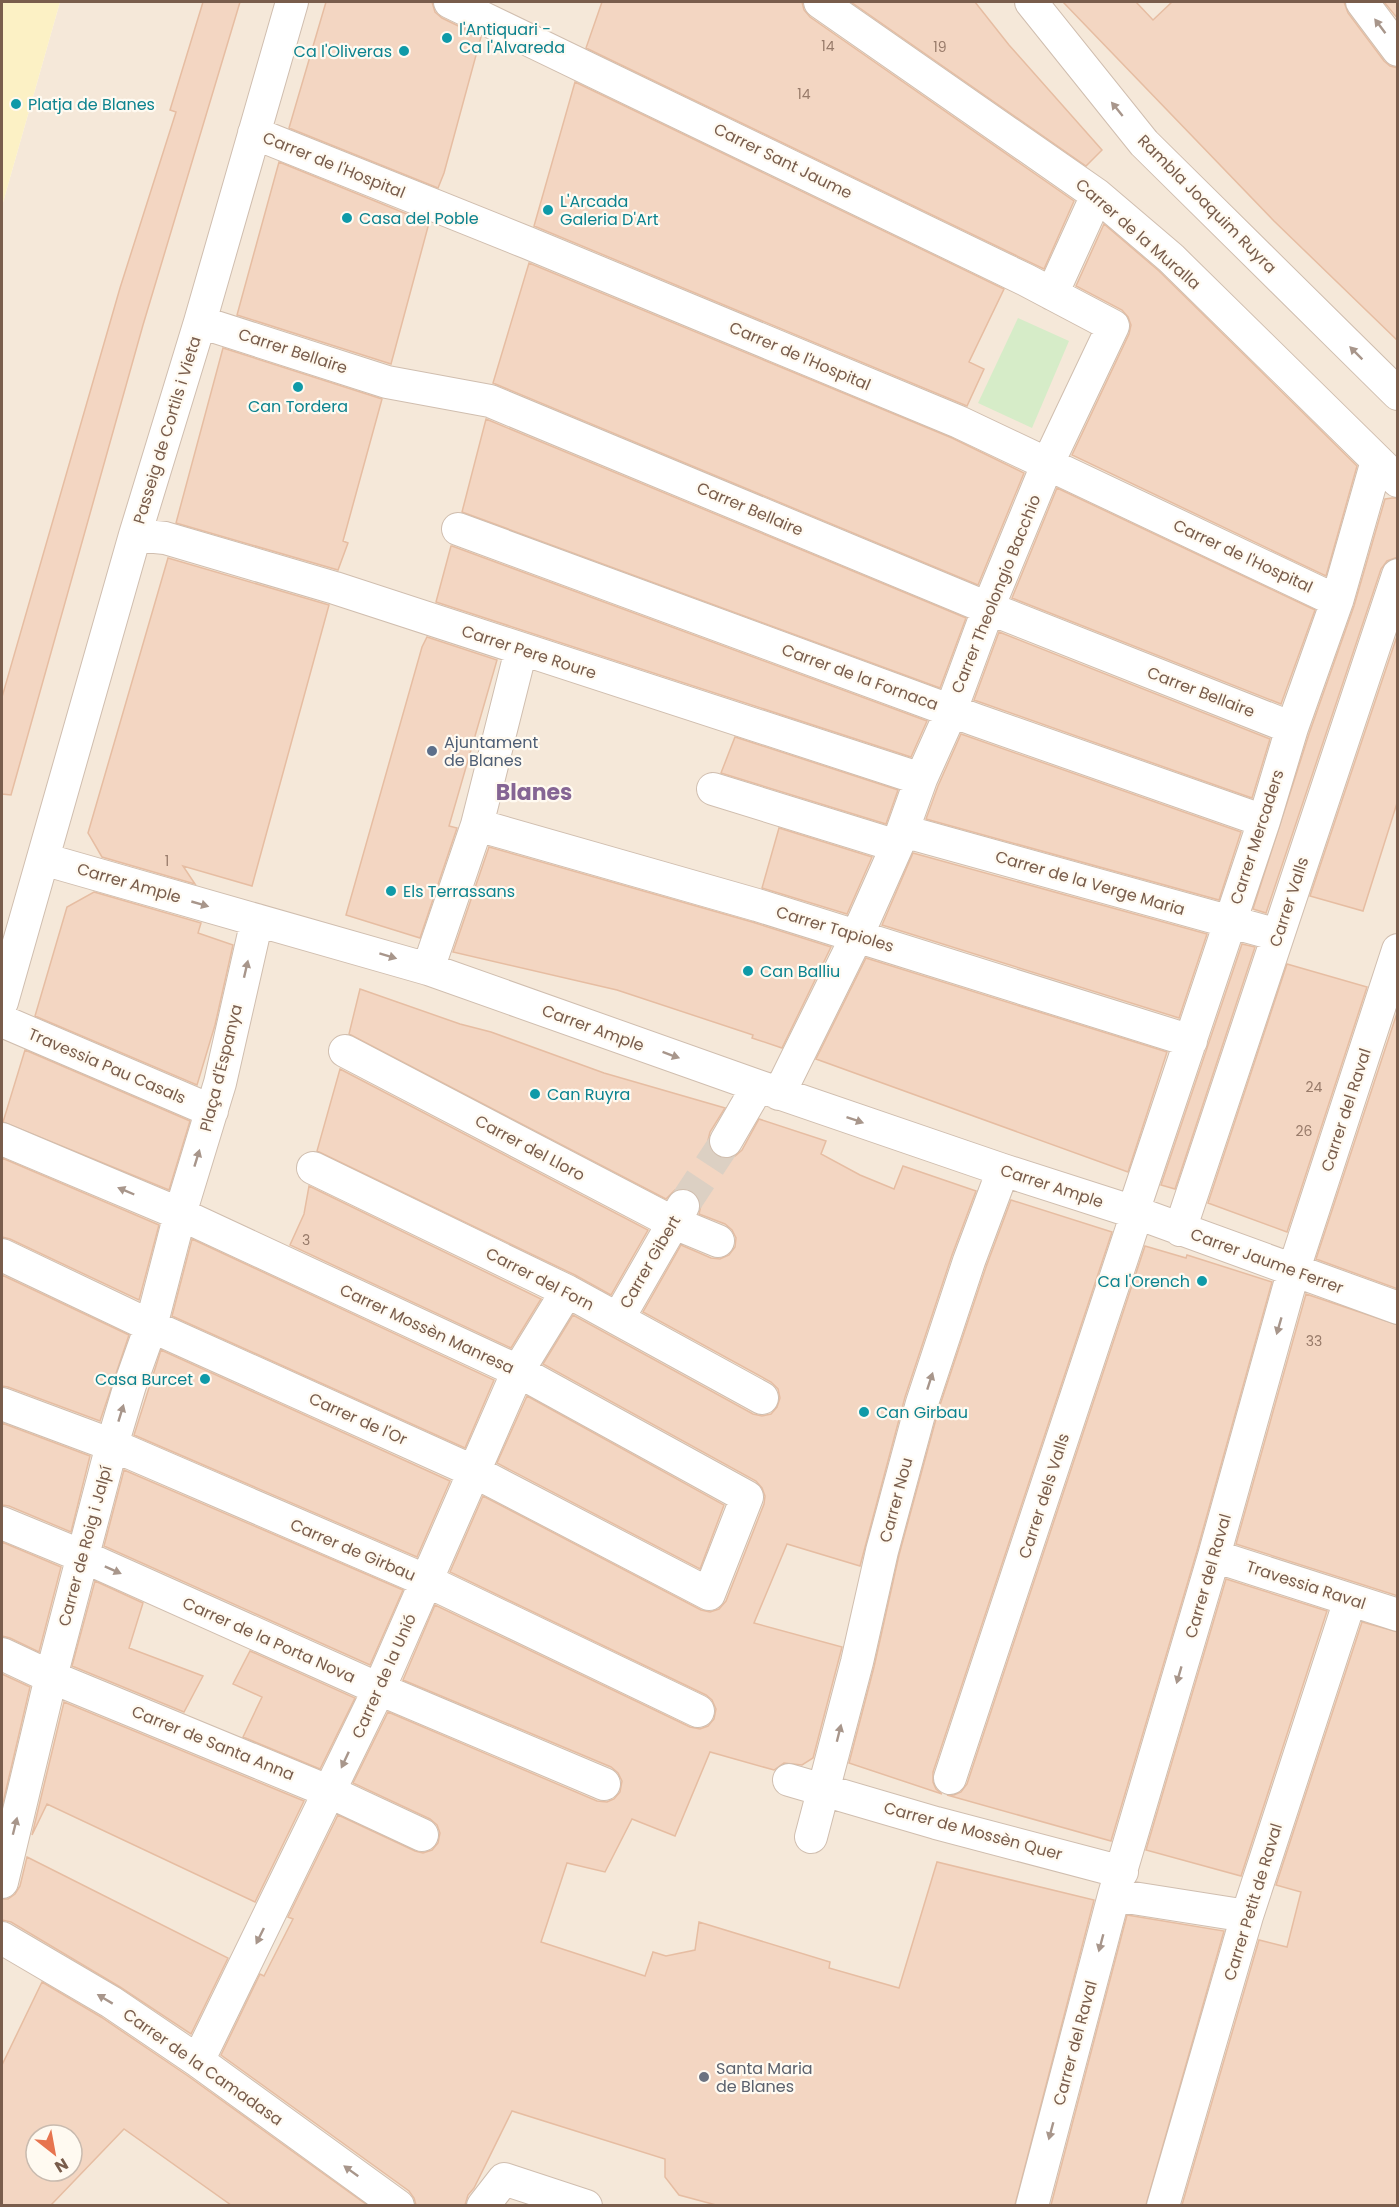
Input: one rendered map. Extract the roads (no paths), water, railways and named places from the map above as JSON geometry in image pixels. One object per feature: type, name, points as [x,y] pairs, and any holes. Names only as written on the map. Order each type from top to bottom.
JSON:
[{"type":"street","name":"Passeig de Cortils i Vieta","points":[[2,1002],[135,535],[200,322],[292,2]]},
{"type":"street","name":"Carrer Sant Jaume","points":[[450,2],[1052,294],[1113,326]]},
{"type":"street","name":"Carrer de la Muralla","points":[[820,2],[1097,195],[1171,258],[1388,471]]},
{"type":"street","name":"Rambla Joaquim Ruyra","points":[[1031,2],[1144,143],[1398,394]]},
{"type":"street","points":[[1362,2],[1398,50]]},
{"type":"street","name":"Carrer de l'Hospital","points":[[254,133],[528,243],[959,422],[1336,601]]},
{"type":"street","points":[[1052,294],[1097,195]]},
{"type":"street","name":"Carrer Bellaire","points":[[200,322],[387,382],[490,401],[988,608],[1292,728]]},
{"type":"street","name":"Carrer Theolongio Bacchio","points":[[768,1090],[857,936],[900,838],[988,608],[1047,465],[1113,326]]},
{"type":"street","name":"Carrer Mercaders","points":[[1135,1212],[1264,821],[1292,728],[1336,601],[1388,471]]},
{"type":"street","name":"Carrer de la Fornaca","points":[[458,529],[950,710],[1264,821]]},
{"type":"street","name":"Carrer Pere Roure","points":[[135,535],[165,538],[334,588],[921,779]]},
{"type":"street","name":"Carrer Valls","points":[[1180,1230],[1398,575]]},
{"type":"street","points":[[428,969],[477,825],[521,650]]},
{"type":"street","name":"Carrer de la Verge Maria","points":[[712,789],[1278,935]]},
{"type":"street","name":"Carrer Tapioles","points":[[477,825],[757,905],[1191,1041]]},
{"type":"street","name":"Carrer Ample","points":[[43,859],[428,969],[768,1090],[1135,1212]]},
{"type":"street","name":"Plaça d'Espanya","points":[[180,1214],[220,1083],[257,920]]},
{"type":"street","name":"Carrer del Raval","points":[[1032,2205],[1118,1884],[1214,1556],[1294,1269],[1398,950]]},
{"type":"street","name":"Travessia Pau Casals","points":[[2,1021],[212,1111]]},
{"type":"street","name":"Carrer del Lloro","points":[[345,1050],[678,1214],[718,1241]]},
{"type":"street","points":[[726,1141],[768,1090]]},
{"type":"street","name":"Carrer Mossèn Manresa","points":[[2,1138],[180,1214],[518,1371],[747,1497],[710,1594]]},
{"type":"street","name":"Carrer del Forn","points":[[313,1168],[567,1291],[762,1398]]},
{"type":"street","name":"Carrer Nou","points":[[812,1837],[857,1662],[882,1551],[922,1403],[969,1261],[1003,1170]]},
{"type":"street","name":"Carrer Jaume Ferrer","points":[[1135,1212],[1398,1308]]},
{"type":"street","name":"Carrer dels Valls","points":[[950,1778],[1135,1212]]},
{"type":"street","name":"Carrer de Roig i Jalpí","points":[[2,1882],[82,1556],[130,1385],[151,1326],[180,1214]]},
{"type":"street","name":"Carrer Gibert","points":[[618,1319],[678,1214]]},
{"type":"street","name":"Carrer de l'Or","points":[[2,1255],[151,1326],[475,1472],[710,1594]]},
{"type":"street","name":"Carrer de la Unió","points":[[198,2061],[379,1689],[518,1371],[567,1291]]},
{"type":"street","name":"Carrer de Girbau","points":[[2,1404],[112,1445],[427,1581],[698,1711]]},
{"type":"street","name":"Carrer de la Porta Nova","points":[[2,1523],[82,1556],[379,1689],[604,1784]]},
{"type":"street","name":"Travessia Raval","points":[[1214,1556],[1398,1615]]},
{"type":"street","name":"Carrer Petit de Raval","points":[[1163,2205],[1247,1916],[1350,1600]]},
{"type":"street","name":"Carrer de Santa Anna","points":[[2,1654],[51,1677],[330,1792],[422,1835]]},
{"type":"street","name":"Carrer de Mossèn Quer","points":[[789,1779],[936,1822],[1118,1884],[1247,1916]]},
{"type":"street","name":"Carrer de la Camadasa","points":[[2,1938],[111,2002],[198,2061],[399,2205]]},
{"type":"street","points":[[483,2205],[504,2179],[586,2205]]},
{"type":"tunnel","points":[[683,1206],[726,1141]]},
{"type":"place","name":"l'Antiquari - Ca l'Alvareda","points":[[447,38]]},
{"type":"place","name":"Ca l'Oliveras","points":[[404,51]]},
{"type":"place","name":"Platja de Blanes","points":[[16,104]]},
{"type":"place","name":"L'Arcada Galeria D'Art","points":[[548,210]]},
{"type":"place","name":"Casa del Poble","points":[[347,218]]},
{"type":"place","name":"Can Tordera","points":[[298,387]]},
{"type":"place","name":"Ajuntament de Blanes","points":[[432,751]]},
{"type":"place","name":"Els Terrassans","points":[[391,891]]},
{"type":"place","name":"Can Balliu","points":[[748,971]]},
{"type":"place","name":"Can Ruyra","points":[[535,1094]]},
{"type":"place","name":"Ca l'Orench","points":[[1202,1281]]},
{"type":"place","name":"Casa Burcet","points":[[205,1379]]},
{"type":"place","name":"Can Girbau","points":[[864,1412]]},
{"type":"place","name":"Santa Maria de Blanes","points":[[704,2077]]},
{"type":"district","name":"Blanes","points":[[534,792]]}]
